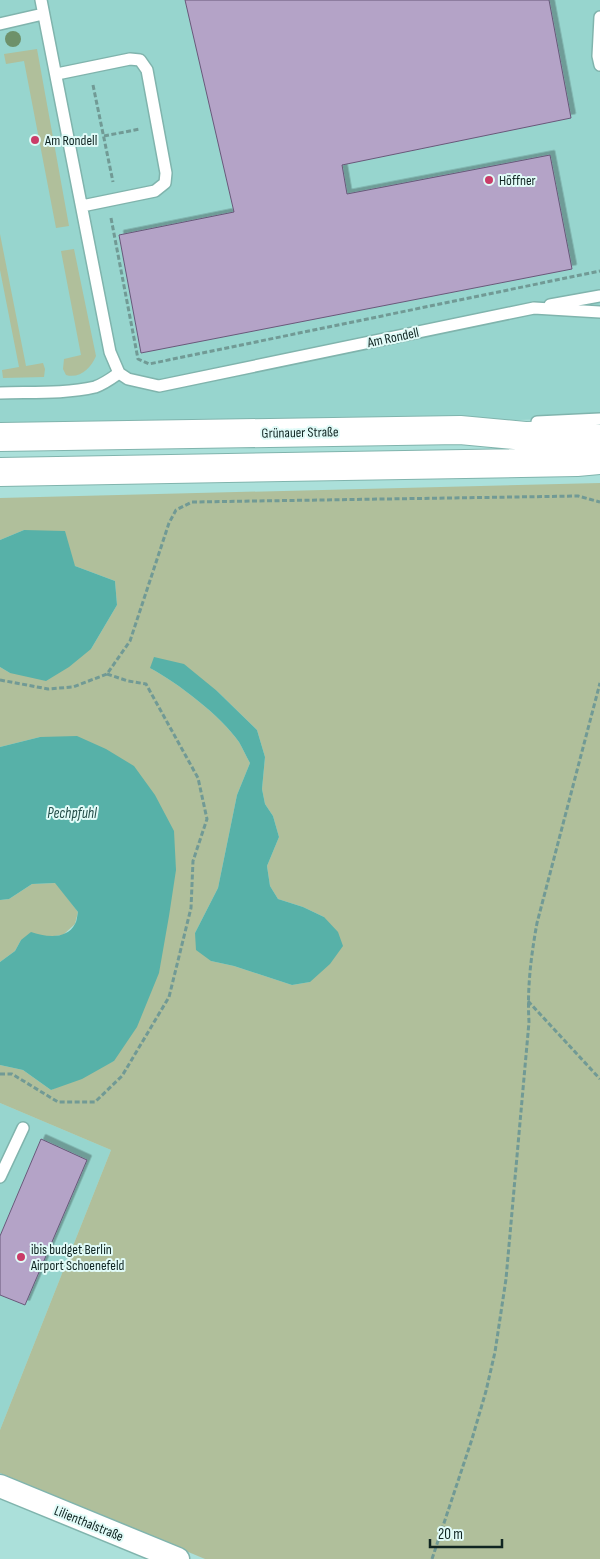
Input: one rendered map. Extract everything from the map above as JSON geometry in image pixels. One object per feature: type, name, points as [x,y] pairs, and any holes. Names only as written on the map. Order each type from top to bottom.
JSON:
[{"type":"main road","name":"Grünauer Straße","points":[[0,437],[460,430],[525,436],[576,435],[600,439]]},
{"type":"main road","points":[[0,472],[600,460]]},
{"type":"street","name":"Lilienthalstraße","points":[[0,1486],[178,1559]]},
{"type":"lane","points":[[0,393],[54,392],[96,386],[124,376],[110,352],[41,0]]},
{"type":"lane","points":[[0,24],[43,14]]},
{"type":"lane","points":[[600,17],[598,56],[600,66]]},
{"type":"lane","points":[[56,74],[130,59],[140,60],[147,70],[166,173],[165,184],[155,191],[82,206]]},
{"type":"lane","points":[[534,308],[600,296]]},
{"type":"lane","name":"Am Rondell","points":[[124,376],[159,386],[534,308],[600,312]]},
{"type":"lane","points":[[460,430],[520,423],[600,418]]},
{"type":"lane","points":[[0,1177],[22,1128]]},
{"type":"path","points":[[90,67],[104,136],[112,200],[138,359],[149,364],[600,271]]},
{"type":"path","points":[[104,136],[157,125]]},
{"type":"path","points":[[0,680],[48,689],[73,687],[107,674],[130,641],[169,523],[176,510],[192,502],[578,496],[600,502]]},
{"type":"path","points":[[0,1074],[12,1074],[58,1102],[95,1102],[122,1076],[169,996],[191,908],[193,861],[207,819],[198,778],[146,684],[128,681],[107,674]]},
{"type":"path","points":[[432,1559],[475,1429],[495,1352],[506,1279],[528,1032],[531,956],[537,923],[600,683]]},
{"type":"path","points":[[528,1001],[600,1079]]},
{"type":"shaded area","points":[[0,0],[600,0],[600,418],[205,434],[0,430]]},
{"type":"shaded area","points":[[0,1103],[111,1150],[0,1430]]},
{"type":"green space","points":[[37,49],[69,226],[56,228],[24,61],[6,64],[4,54]]},
{"type":"green space","points":[[0,234],[26,366],[43,363],[45,369],[44,377],[3,378],[2,370],[19,367],[0,270]]},
{"type":"green space","points":[[74,249],[96,356],[84,372],[71,376],[66,375],[63,369],[64,359],[81,355],[61,251]]},
{"type":"green space","points":[[600,483],[600,1559],[205,1559],[0,1473],[0,1430],[111,1150],[0,1103],[0,1065],[23,1070],[51,1090],[114,1061],[40,737],[0,747],[0,667],[10,673],[91,649],[117,605],[115,581],[75,566],[24,530],[0,540],[0,498]],"holes":[[[150,668],[217,691],[257,730],[265,757],[262,789],[265,804],[273,816],[279,837],[267,866],[270,886],[278,899],[303,907],[324,917],[310,982],[292,985],[234,966],[211,961],[195,933],[218,888],[237,795],[250,763],[239,742],[210,711],[186,691]]]},
{"type":"green space","points":[[56,883],[78,912],[75,924],[63,935],[21,940],[15,951],[0,962],[0,900],[9,899],[32,884]]},
{"type":"water","points":[[24,530],[65,531],[75,566],[115,581],[117,605],[91,649],[69,667],[46,681],[10,673],[0,667],[0,540]]},
{"type":"water","points":[[154,657],[184,664],[217,691],[257,730],[265,757],[262,789],[265,804],[273,816],[279,837],[267,866],[270,886],[278,899],[303,907],[324,917],[338,932],[343,946],[330,964],[310,982],[292,985],[234,966],[211,961],[196,950],[195,933],[218,888],[237,795],[250,763],[239,742],[210,711],[186,691],[150,668]]},
{"type":"water","name":"Pechpfuhl","points":[[77,736],[106,749],[134,766],[155,795],[174,831],[176,870],[159,973],[137,1027],[114,1061],[82,1079],[51,1090],[23,1070],[0,1065],[0,962],[15,951],[21,940],[31,932],[49,936],[67,933],[76,923],[78,912],[55,883],[32,884],[9,899],[0,900],[0,747],[40,737]]},
{"type":"building","name":"Höffner","points":[[185,0],[549,0],[571,118],[342,165],[347,194],[550,155],[572,269],[141,353],[119,235],[234,212]]},
{"type":"building","points":[[41,1139],[87,1160],[25,1305],[0,1295],[0,1236]]},
{"type":"place","name":"Am Rondell","points":[[35,140]]},
{"type":"place","name":"Höffner","points":[[489,180]]},
{"type":"place","name":"ibis budget Berlin Airport Schoenefeld","points":[[21,1257]]}]
